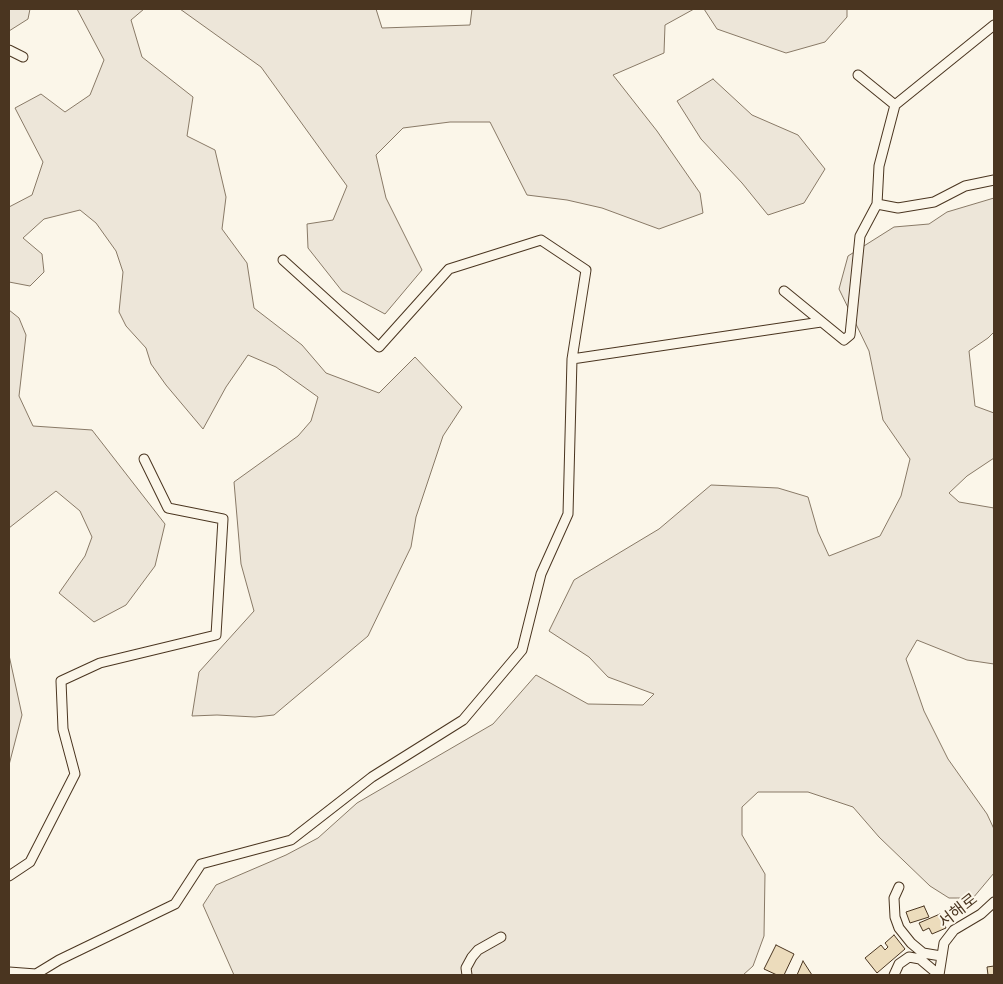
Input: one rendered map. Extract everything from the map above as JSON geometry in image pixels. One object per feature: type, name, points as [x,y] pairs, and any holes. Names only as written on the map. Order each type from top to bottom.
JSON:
[{"type":"street","points":[[784,291],[844,340],[850,335],[860,236],[878,204],[879,166],[896,105],[994,24]]},
{"type":"street","points":[[9,50],[23,57]]},
{"type":"street","points":[[858,75],[896,105]]},
{"type":"street","points":[[878,204],[898,208],[934,202],[965,186],[994,180]]},
{"type":"street","points":[[9,972],[36,974],[59,960],[175,904],[201,864],[291,840],[372,777],[463,720],[522,650],[540,574],[568,514],[572,360],[586,270],[540,240],[449,270],[379,347],[284,260]]},
{"type":"street","points":[[572,360],[821,322]]},
{"type":"street","points":[[9,876],[30,862],[75,774],[63,729],[61,681],[100,663],[216,635],[223,519],[168,508],[144,459]]},
{"type":"street","points":[[899,887],[894,898],[895,917],[899,928],[911,944],[923,952],[941,956]]},
{"type":"street","name":"서해로","points":[[939,975],[944,943],[954,930],[981,914],[994,902]]},
{"type":"street","points":[[467,975],[466,968],[478,950],[501,937]]},
{"type":"street","points":[[894,975],[899,964],[909,957],[920,959],[939,975]]},
{"type":"shaded area","points":[[9,9],[30,9],[28,19],[9,31]]},
{"type":"shaded area","points":[[77,9],[144,9],[131,20],[142,57],[193,97],[187,136],[215,150],[226,197],[222,229],[247,263],[254,308],[302,345],[326,373],[379,393],[415,357],[462,407],[443,436],[416,517],[411,547],[368,636],[274,715],[255,717],[192,716],[199,672],[254,611],[241,564],[234,482],[298,436],[311,421],[318,397],[276,367],[248,355],[226,387],[203,429],[166,385],[151,364],[146,348],[126,326],[119,312],[123,272],[116,251],[96,223],[80,210],[44,219],[23,238],[42,254],[44,272],[30,286],[9,282],[9,207],[32,195],[43,162],[15,108],[41,94],[65,112],[90,95],[104,60]]},
{"type":"shaded area","points":[[180,9],[376,9],[382,28],[470,25],[472,9],[694,9],[665,25],[664,53],[613,75],[657,131],[700,193],[703,213],[659,229],[602,208],[567,200],[527,195],[490,122],[450,122],[403,128],[376,155],[386,198],[422,270],[385,314],[342,291],[308,248],[307,224],[333,220],[347,186],[261,67]]},
{"type":"shaded area","points":[[704,9],[847,9],[847,17],[825,42],[786,53],[717,29]]},
{"type":"shaded area","points":[[713,79],[752,115],[798,135],[825,169],[804,203],[768,215],[742,183],[701,139],[677,101]]},
{"type":"shaded area","points":[[994,198],[994,332],[969,351],[975,406],[994,413],[994,458],[967,476],[949,493],[959,502],[994,508],[994,664],[967,660],[917,640],[906,659],[924,711],[948,759],[987,814],[994,829],[994,873],[973,898],[949,898],[930,886],[879,837],[853,807],[808,792],[758,792],[742,807],[742,835],[765,874],[764,936],[753,966],[743,975],[234,975],[203,905],[216,885],[286,855],[318,838],[357,803],[493,724],[536,675],[588,704],[643,705],[654,694],[608,677],[589,657],[549,631],[574,580],[659,529],[711,485],[778,488],[808,497],[818,532],[829,556],[880,536],[901,496],[910,459],[883,420],[869,351],[839,289],[848,256],[894,227],[929,224],[947,212]]},
{"type":"shaded area","points":[[9,310],[19,318],[26,335],[19,396],[33,426],[92,430],[165,524],[155,566],[126,605],[94,622],[59,593],[85,556],[92,537],[80,511],[56,491],[9,528]]},
{"type":"shaded area","points":[[9,655],[22,715],[9,765]]},
{"type":"building","points":[[924,906],[929,917],[910,923],[906,912]]},
{"type":"building","points":[[940,914],[946,928],[932,934],[929,928],[923,931],[919,923]]},
{"type":"building","points":[[894,935],[905,949],[877,973],[865,958],[881,945],[885,950],[888,947],[885,943]]},
{"type":"building","points":[[776,945],[794,954],[784,975],[777,975],[764,969]]},
{"type":"building","points":[[803,961],[812,975],[797,975]]},
{"type":"building","points":[[994,966],[994,975],[988,975],[987,967]]}]
